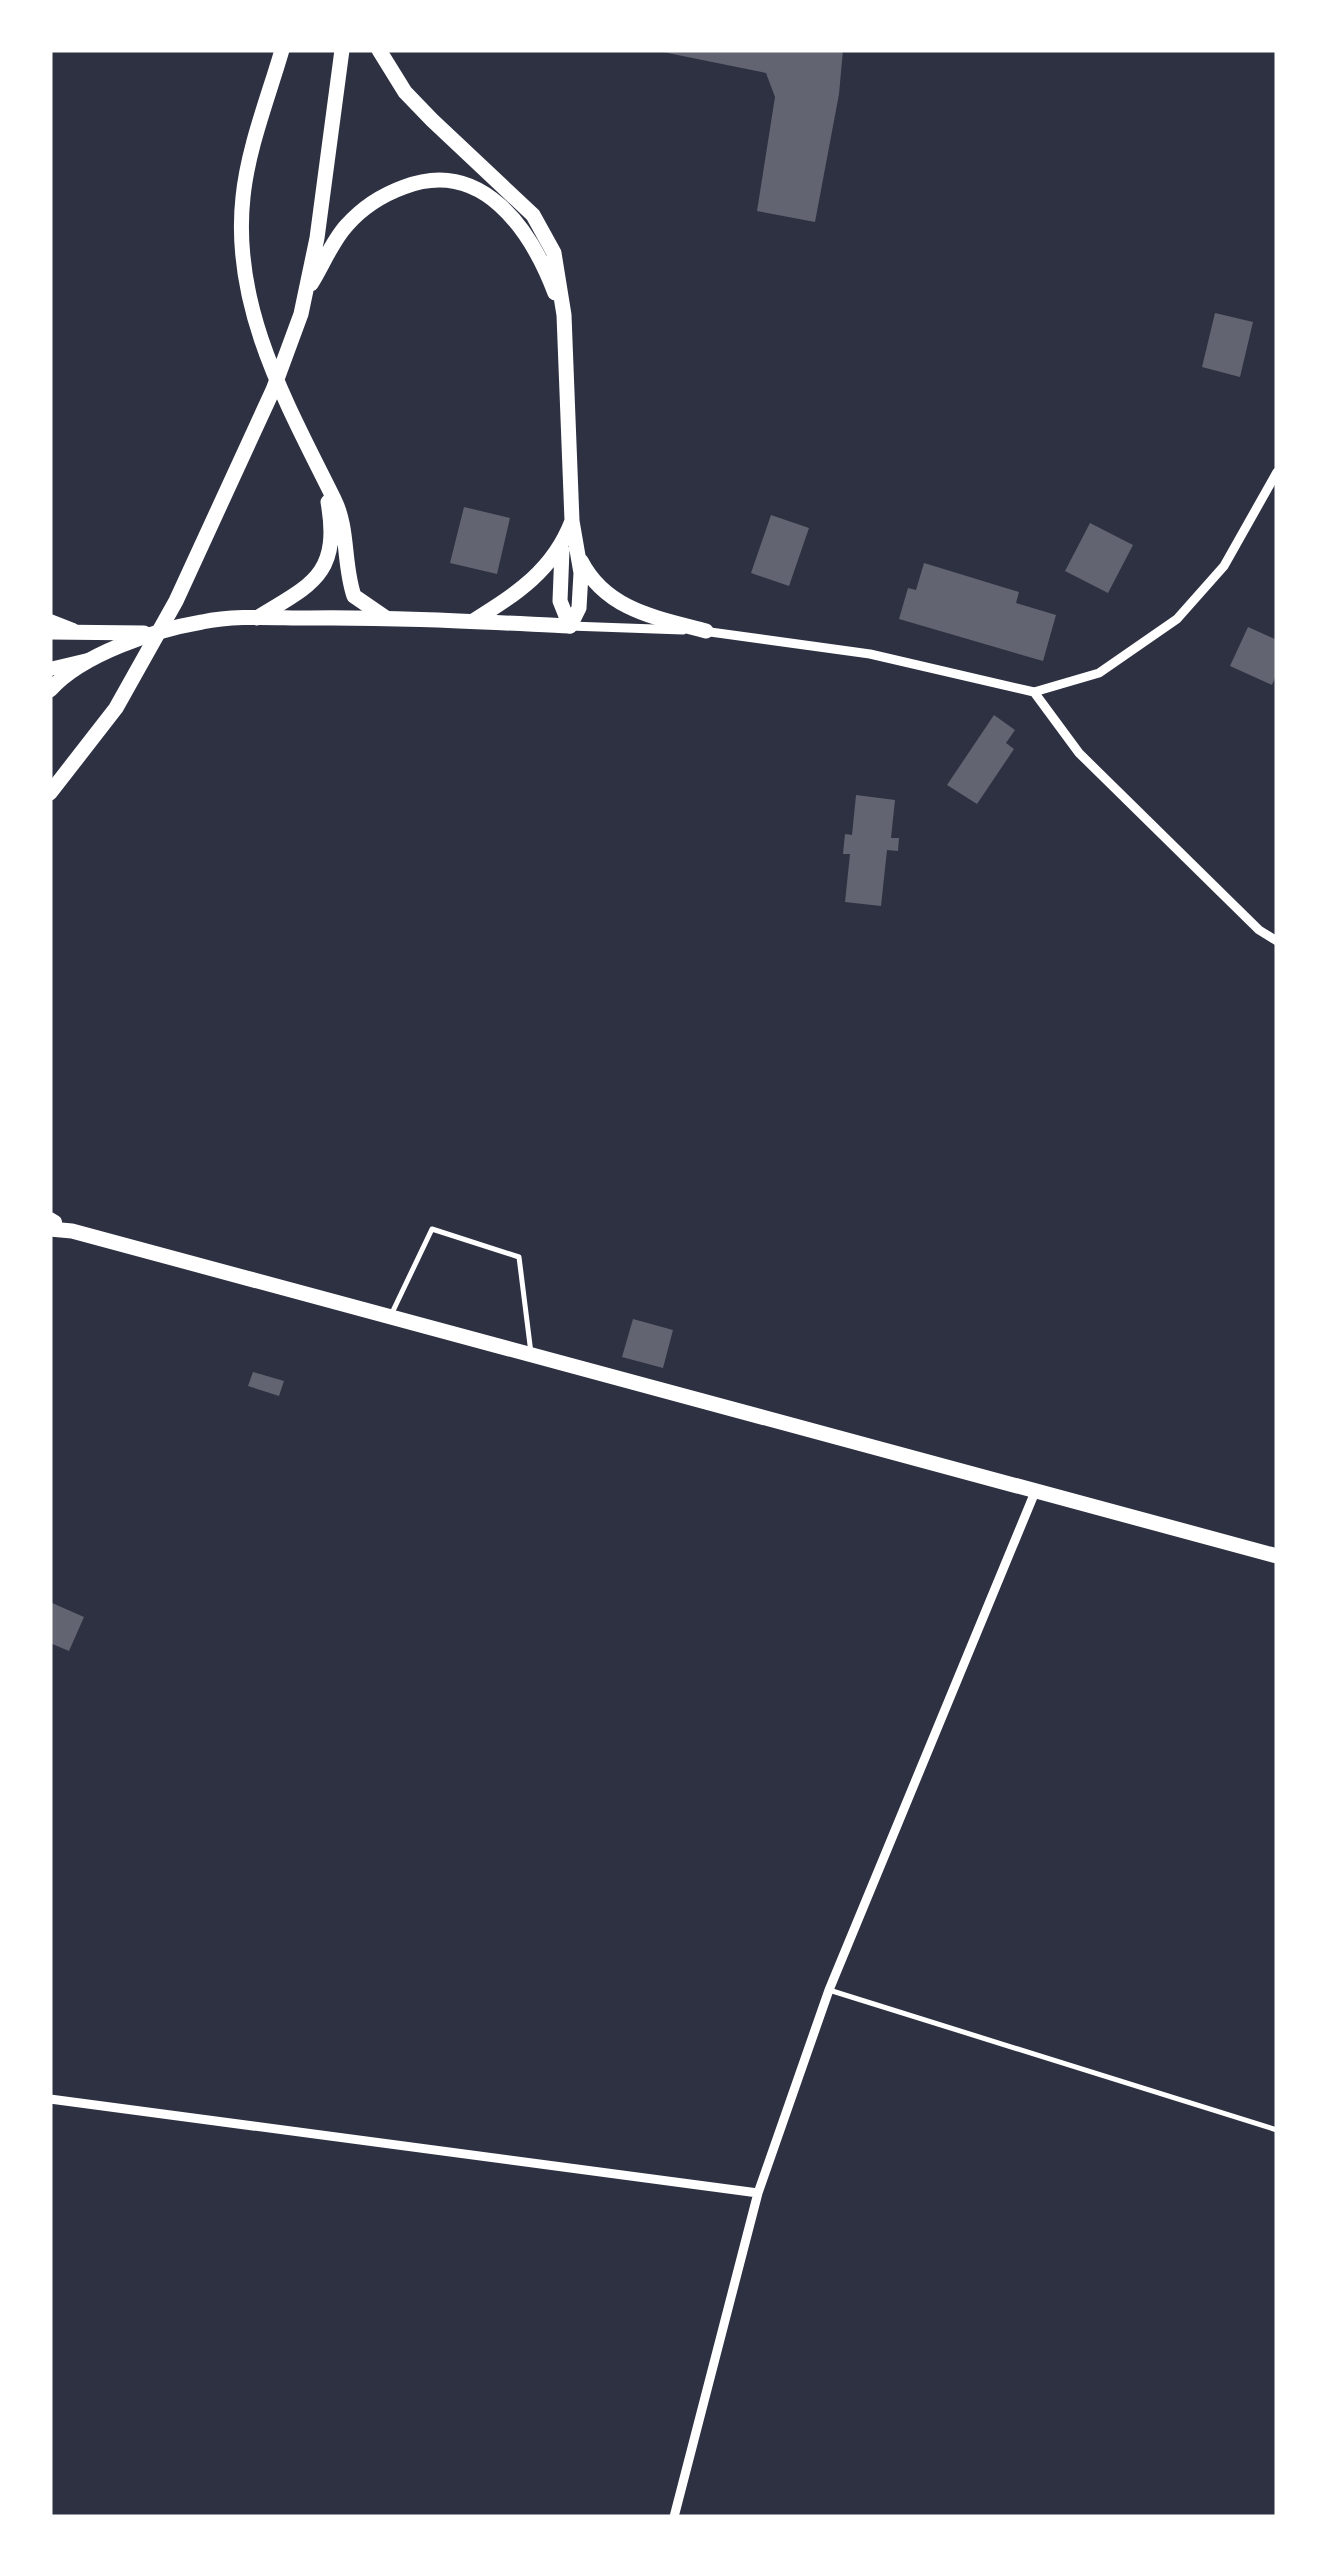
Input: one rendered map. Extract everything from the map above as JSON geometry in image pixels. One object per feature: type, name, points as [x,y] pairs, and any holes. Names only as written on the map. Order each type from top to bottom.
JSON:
[{"type":"main road","points":[[282,50],[243,193],[243,274],[251,312],[275,376],[341,518],[354,596],[386,618]]},
{"type":"main road","points":[[50,793],[116,708],[176,601],[273,390],[306,294],[334,130],[342,50]]},
{"type":"main road","points":[[379,50],[405,92],[533,215],[554,253],[564,315],[572,521],[580,557],[579,608],[570,626]]},
{"type":"main road","points":[[306,294],[344,228],[364,208],[412,184],[450,182],[478,189],[516,220],[536,249],[564,315]]},
{"type":"main road","points":[[256,618],[307,589],[322,569],[329,549],[331,523],[324,483]]},
{"type":"main road","points":[[570,626],[560,601],[562,546],[572,521]]},
{"type":"main road","points":[[473,621],[530,582],[562,546]]},
{"type":"main road","points":[[580,557],[596,584],[618,602],[638,613],[706,631]]},
{"type":"main road","points":[[50,669],[203,622],[386,618],[570,626]]},
{"type":"main road","points":[[50,620],[79,632]]},
{"type":"main road","points":[[50,632],[163,632]]},
{"type":"main road","points":[[50,690],[59,679],[88,660]]},
{"type":"main road","points":[[51,1222],[389,1318],[1277,1556]]},
{"type":"street","points":[[570,626],[706,631],[870,654],[1034,692],[1099,673],[1177,619],[1224,566],[1277,472]]},
{"type":"street","points":[[1034,692],[1079,753],[1260,930],[1277,941]]},
{"type":"street","points":[[674,2517],[758,2194],[828,1990],[1035,1492]]},
{"type":"street","points":[[50,2099],[758,2194]]},
{"type":"lane","points":[[389,1318],[432,1229],[519,1257],[532,1356]]},
{"type":"lane","points":[[828,1990],[1277,2130]]},
{"type":"building","points":[[653,50],[843,50],[839,94],[815,222],[757,211],[775,97],[766,73]]},
{"type":"building","points":[[1215,313],[1253,322],[1240,377],[1202,367]]},
{"type":"building","points":[[464,507],[510,518],[497,574],[450,563]]},
{"type":"building","points":[[771,515],[809,528],[789,586],[751,573]]},
{"type":"building","points":[[1090,523],[1133,545],[1108,593],[1065,571]]},
{"type":"building","points":[[924,563],[1019,592],[1016,603],[1056,615],[1043,661],[899,619],[908,588],[916,590]]},
{"type":"building","points":[[1248,627],[1277,640],[1277,673],[1272,685],[1230,666]]},
{"type":"building","points":[[994,715],[1015,730],[1006,743],[1014,749],[977,804],[947,785]]},
{"type":"building","points":[[856,795],[895,800],[891,838],[899,838],[898,851],[887,850],[881,906],[845,902],[850,854],[843,854],[845,834],[852,835]]},
{"type":"building","points":[[633,1319],[673,1330],[663,1368],[622,1357]]},
{"type":"building","points":[[253,1372],[284,1381],[279,1396],[248,1386]]},
{"type":"building","points":[[50,1602],[84,1617],[69,1651],[50,1643]]}]
